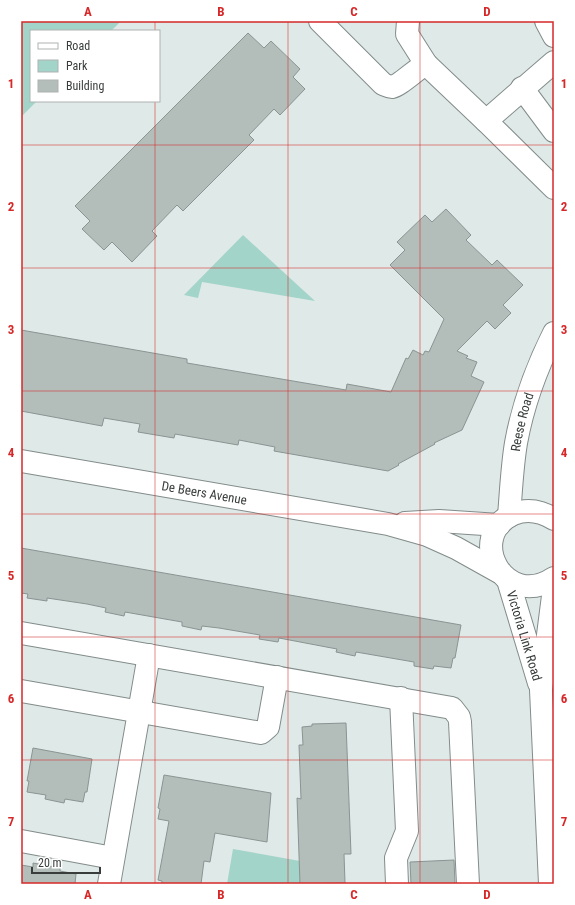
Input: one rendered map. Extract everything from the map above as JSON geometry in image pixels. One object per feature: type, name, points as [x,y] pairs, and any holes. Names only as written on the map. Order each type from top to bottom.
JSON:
[{"type":"street","points":[[320,21],[383,84],[391,87],[400,84],[413,72],[426,64]]},
{"type":"street","points":[[408,21],[407,34],[426,64],[554,188]]},
{"type":"street","points":[[546,21],[554,36]]},
{"type":"street","points":[[486,121],[522,88],[554,62]]},
{"type":"street","points":[[522,88],[554,131]]},
{"type":"street","name":"Reese Road","points":[[503,576],[493,560],[491,548],[493,536],[504,521],[516,442],[538,364],[554,333]]},
{"type":"street","name":"De Beers Avenue","points":[[21,461],[388,524],[427,535],[456,548],[519,586],[532,587],[544,584],[554,578]]},
{"type":"street","name":"De Beers Avenue","points":[[388,524],[504,521],[520,511],[533,510],[554,519]]},
{"type":"street","name":"Victoria Link Road","points":[[503,576],[541,690]]},
{"type":"street","name":"Victoria Link Road","points":[[550,884],[541,690],[554,588]]},
{"type":"street","points":[[21,633],[452,708],[459,717],[468,884]]},
{"type":"street","points":[[109,884],[149,655]]},
{"type":"street","points":[[21,691],[261,733],[268,727],[277,677]]},
{"type":"street","points":[[397,884],[396,858],[407,830],[401,698]]},
{"type":"street","points":[[21,841],[113,858]]},
{"type":"green space","points":[[21,21],[121,21],[112,30],[30,30],[30,102],[36,102],[21,117]]},
{"type":"green space","points":[[243,235],[315,301],[202,282],[198,298],[184,295]]},
{"type":"green space","points":[[233,849],[300,861],[300,884],[227,884]]},
{"type":"building","points":[[248,33],[264,48],[271,41],[300,69],[293,77],[305,89],[280,115],[274,109],[249,135],[254,140],[183,211],[177,205],[152,231],[157,236],[132,262],[112,242],[104,250],[82,229],[90,221],[75,206]]},
{"type":"building","points":[[446,209],[471,235],[466,240],[492,265],[497,260],[523,285],[503,305],[511,313],[495,329],[487,321],[457,351],[468,356],[466,358],[477,362],[471,376],[484,382],[462,430],[434,443],[435,444],[388,471],[274,451],[275,447],[239,440],[238,445],[175,434],[174,438],[138,432],[140,424],[104,418],[102,426],[21,411],[21,330],[187,359],[187,363],[346,390],[347,384],[391,392],[406,358],[408,359],[413,350],[423,355],[425,351],[429,352],[444,319],[390,265],[405,250],[397,242],[425,215],[432,222]]},
{"type":"building","points":[[21,548],[461,625],[455,658],[453,658],[451,668],[434,666],[433,669],[414,666],[414,662],[356,652],[355,656],[336,652],[337,649],[279,638],[278,642],[259,639],[260,635],[202,626],[201,630],[182,626],[182,622],[125,612],[124,616],[105,612],[106,608],[87,604],[47,598],[47,601],[27,598],[28,594],[21,593]]},
{"type":"building","points":[[346,723],[351,854],[344,854],[345,883],[300,884],[297,798],[301,799],[299,745],[303,745],[302,727],[312,726],[312,724]]},
{"type":"building","points":[[33,748],[92,759],[87,792],[85,792],[83,802],[65,799],[64,803],[45,799],[46,795],[27,792],[29,781],[27,781]]},
{"type":"building","points":[[164,775],[271,793],[267,842],[215,833],[210,862],[204,861],[201,884],[162,884],[162,881],[158,880],[169,821],[158,819],[160,809],[158,808]]},
{"type":"building","points":[[454,860],[455,884],[411,884],[410,862]]},
{"type":"building","points":[[33,863],[60,868],[60,871],[76,874],[75,884],[21,884],[21,865],[33,867]]}]
